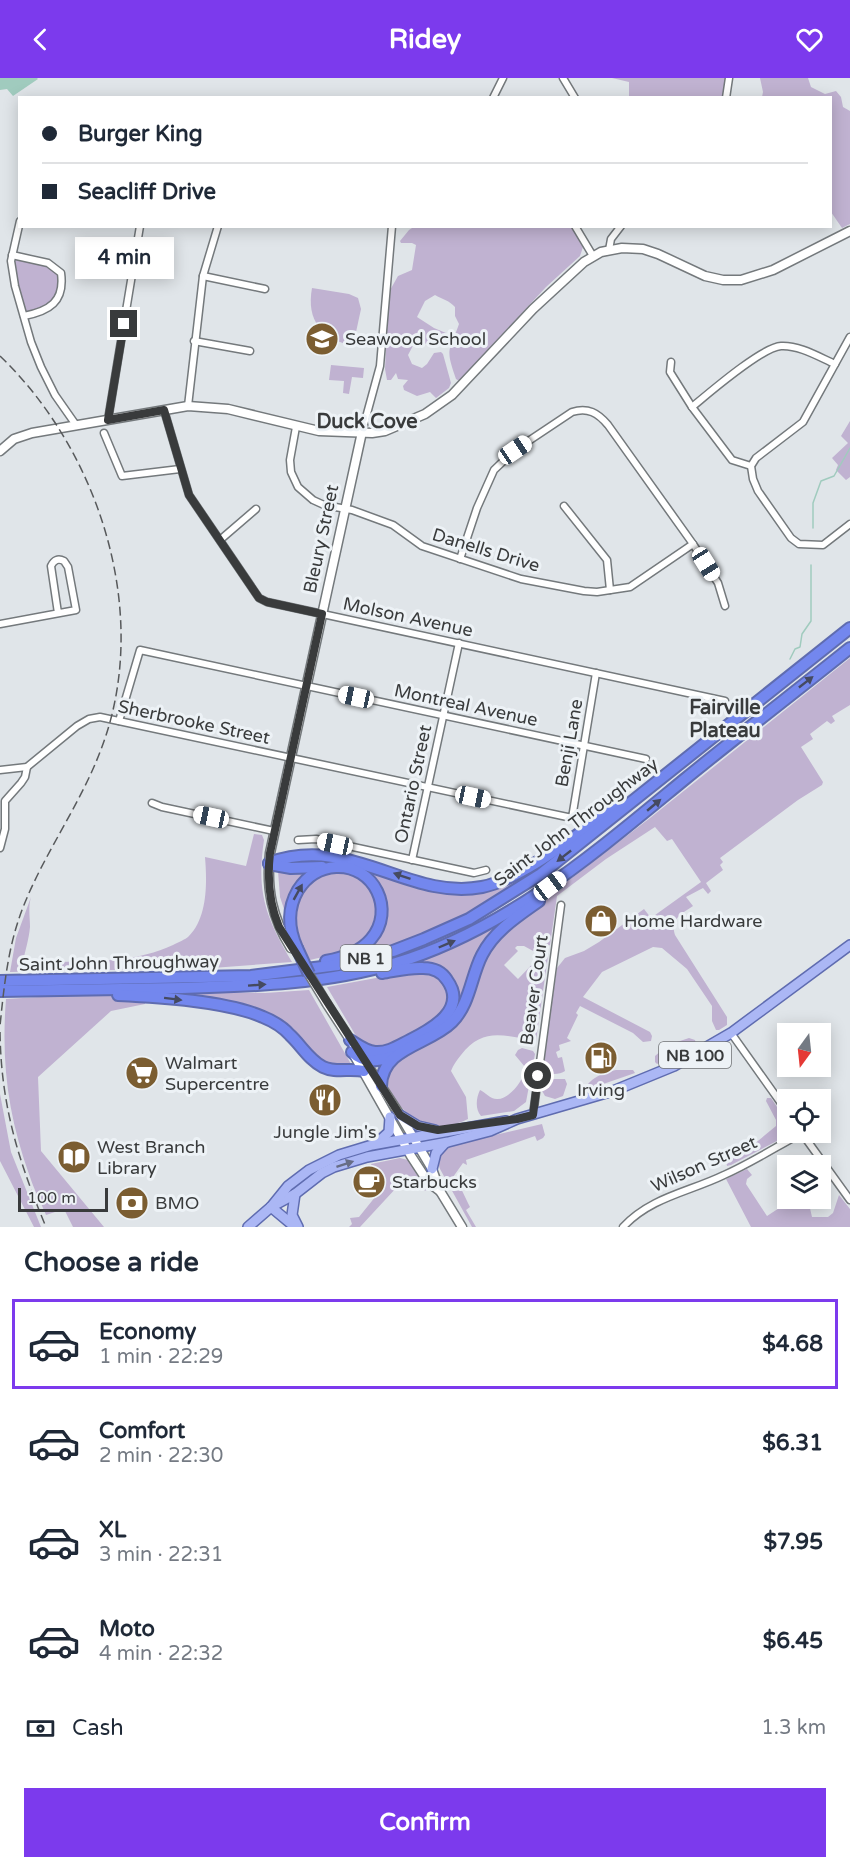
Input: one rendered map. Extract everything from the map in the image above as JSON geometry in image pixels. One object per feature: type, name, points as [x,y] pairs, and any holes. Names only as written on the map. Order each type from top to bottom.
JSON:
[{"type":"highway","name":"Saint John Throughway","points":[[0,981],[226,977],[269,974],[338,965],[374,956],[424,939],[469,918],[541,874],[850,628]]},
{"type":"highway","name":"Saint John Throughway","points":[[0,991],[226,987],[295,982],[376,968],[446,945],[526,902],[609,842],[850,648]]},
{"type":"highway","points":[[269,864],[294,857],[335,856],[354,860],[424,884],[445,888],[465,889],[490,885],[516,874],[560,846],[675,767]]},
{"type":"highway","points":[[31,991],[167,999],[244,1011],[264,1017],[279,1026],[323,1067],[334,1070],[354,1069],[394,1056],[449,1025],[463,1006],[478,962],[491,941],[512,921],[554,890],[609,842]]},
{"type":"highway","points":[[269,864],[291,868],[353,869],[372,882],[380,896],[381,909],[375,932],[366,943],[348,954],[269,974]]},
{"type":"highway","points":[[309,974],[294,948],[292,938],[290,923],[294,898],[309,877],[328,867]]},
{"type":"highway","points":[[295,982],[336,980],[424,968],[438,971],[449,982],[453,996],[451,1009],[443,1021],[420,1036],[382,1052],[363,1049],[350,1040]]},
{"type":"highway","points":[[352,1052],[364,1066]]},
{"type":"highway","points":[[381,1086],[384,1068],[394,1056]]},
{"type":"main road","name":"NB 100","points":[[248,1227],[271,1207],[288,1186],[309,1170],[348,1152],[446,1130],[533,1115],[650,1077],[687,1060],[731,1033],[850,945]]},
{"type":"main road","points":[[400,1115],[418,1126],[433,1130],[446,1130]]},
{"type":"main road","points":[[372,1145],[382,1140],[390,1132],[390,1117]]},
{"type":"main road","name":"NB 100","points":[[271,1207],[296,1194],[322,1173],[334,1167],[367,1157],[448,1142],[490,1131],[517,1119]]},
{"type":"main road","points":[[432,1169],[436,1153],[448,1142]]},
{"type":"main road","points":[[296,1194],[292,1215],[297,1227]]},
{"type":"main road","points":[[271,1207],[297,1227]]},
{"type":"street","points":[[494,96],[503,78]]},
{"type":"street","points":[[563,78],[574,96]]},
{"type":"street","points":[[726,96],[729,78]]},
{"type":"street","points":[[18,228],[12,255],[15,286],[41,368],[55,395],[76,425]]},
{"type":"street","points":[[108,420],[140,228]]},
{"type":"street","points":[[188,406],[203,276],[217,228]]},
{"type":"street","points":[[362,432],[380,366],[392,228]]},
{"type":"street","points":[[576,228],[593,256]]},
{"type":"street","points":[[609,250],[611,239],[619,228]]},
{"type":"street","points":[[0,451],[23,435],[188,406],[228,409],[296,427],[328,432],[380,432],[405,424],[431,411],[458,390],[533,309],[593,256],[609,250],[643,249],[705,276],[723,280],[741,280],[773,270],[850,231]]},
{"type":"street","points":[[12,255],[48,263],[61,273],[61,282],[53,304],[46,311],[24,316]]},
{"type":"street","points":[[203,276],[265,289]]},
{"type":"street","points":[[850,337],[803,422],[756,458],[751,466],[758,491],[791,538],[799,544],[823,545],[850,524]]},
{"type":"street","points":[[194,341],[250,351]]},
{"type":"street","points":[[692,407],[758,357],[780,346],[794,347],[835,364]]},
{"type":"street","points":[[671,363],[670,372],[692,407],[732,460],[751,466]]},
{"type":"street","points":[[460,559],[485,488],[500,462],[572,412],[581,409],[590,410],[600,416],[693,544],[718,583],[725,606]]},
{"type":"street","name":"Molson Avenue","points":[[164,410],[189,495],[259,598],[267,602],[725,701]]},
{"type":"street","name":"Danells Drive","points":[[296,427],[290,460],[291,471],[298,487],[313,500],[324,505],[352,510],[393,525],[422,546],[521,579],[584,591],[630,587],[693,544]]},
{"type":"street","name":"Bleury Street","points":[[294,948],[273,913],[269,892],[269,864],[274,831],[362,432]]},
{"type":"street","points":[[104,433],[122,476],[180,469]]},
{"type":"street","points":[[564,506],[607,561],[610,590]]},
{"type":"street","points":[[220,540],[256,509]]},
{"type":"street","points":[[0,624],[76,610],[68,567],[64,561],[58,560],[51,566],[58,613]]},
{"type":"street","name":"Ontario Street","points":[[412,860],[459,644]]},
{"type":"street","name":"Montreal Avenue","points":[[119,721],[140,650],[646,759]]},
{"type":"street","name":"Benji Lane","points":[[572,818],[596,673]]},
{"type":"street","name":"Sherbrooke Street","points":[[27,767],[89,719],[100,717],[572,818]]},
{"type":"street","points":[[0,770],[27,767],[25,777],[5,801],[5,829],[0,848]]},
{"type":"street","points":[[152,803],[274,831]]},
{"type":"street","points":[[298,840],[316,839],[474,873],[486,870]]},
{"type":"street","name":"Beaver Court","points":[[533,1115],[561,905]]},
{"type":"street","points":[[309,974],[350,1040],[408,1149],[428,1182],[440,1191]]},
{"type":"street","points":[[334,1015],[352,1052]]},
{"type":"street","points":[[731,1033],[777,1098]]},
{"type":"street","points":[[364,1066],[381,1086],[400,1115],[432,1169],[440,1191],[462,1227]]},
{"type":"street","name":"Wilson Street","points":[[623,1227],[654,1203],[723,1176],[783,1143]]},
{"type":"street","points":[[809,1143],[847,1191],[850,1200]]},
{"type":"shaded area","points":[[0,78],[38,79],[13,96],[7,89],[0,90]]},
{"type":"shaded area","points":[[612,78],[726,78],[724,96],[629,96],[629,82]]},
{"type":"shaded area","points":[[760,78],[808,78],[811,87],[825,94],[836,91],[841,97],[843,107],[850,111],[850,224],[842,228],[832,213],[832,96],[762,96]]},
{"type":"shaded area","points":[[412,228],[574,228],[583,247],[580,256],[546,287],[459,381],[456,379],[449,355],[459,324],[455,316],[455,307],[435,295],[425,301],[417,317],[446,333],[447,339],[442,346],[415,342],[408,355],[412,364],[422,368],[434,353],[443,354],[451,383],[449,388],[436,398],[430,392],[417,396],[404,390],[403,386],[408,380],[398,379],[396,373],[391,380],[387,380],[385,369],[389,292],[398,276],[412,270],[416,245],[400,241]]},
{"type":"shaded area","points":[[12,255],[48,263],[62,277],[53,304],[24,316],[15,286]]},
{"type":"shaded area","points":[[312,288],[349,294],[358,298],[361,309],[353,346],[333,339],[319,327],[312,310]]},
{"type":"shaded area","points":[[331,365],[364,368],[363,378],[352,377],[349,394],[343,393],[344,381],[329,380]]},
{"type":"shaded area","points":[[850,421],[850,477],[846,480],[836,470],[838,465],[832,458],[848,443],[841,436]]},
{"type":"shaded area","points":[[850,658],[850,705],[832,716],[835,721],[831,724],[827,721],[810,734],[813,739],[801,747],[823,782],[822,785],[720,858],[723,862],[720,865],[723,870],[706,883],[711,891],[708,894],[703,888],[686,897],[693,906],[675,921],[675,935],[727,1017],[727,1025],[716,1030],[712,1021],[712,1006],[687,969],[662,948],[653,947],[602,972],[583,997],[650,1032],[651,1041],[643,1042],[633,1033],[580,1006],[567,1038],[571,1041],[559,1045],[560,1050],[556,1052],[558,1058],[562,1057],[565,1071],[554,1074],[542,1071],[557,968],[565,958],[599,942],[644,909],[651,918],[701,882],[672,839],[667,841],[655,827],[606,859],[557,896],[550,945],[535,952],[524,946],[517,946],[515,948],[518,951],[504,965],[518,979],[543,953],[548,956],[536,1041],[495,1035],[478,1040],[461,1055],[451,1071],[466,1097],[468,1119],[447,1126],[429,1125],[420,1122],[404,1110],[387,1085],[388,1067],[447,1030],[489,948],[535,906],[650,818]]},
{"type":"shaded area","points":[[254,834],[262,835],[264,840],[261,875],[265,904],[276,932],[292,962],[212,968],[10,972],[16,938],[31,897],[30,927],[23,962],[119,959],[156,952],[183,940],[195,928],[203,909],[206,888],[205,857],[246,866]]},
{"type":"shaded area","points":[[333,859],[451,892],[520,875],[523,879],[425,934],[362,953],[370,946],[382,891],[338,862],[288,863]]},
{"type":"shaded area","points":[[311,870],[286,915],[280,897],[278,871]]},
{"type":"shaded area","points":[[326,872],[348,872],[364,880],[375,897],[376,917],[368,936],[360,944],[349,950],[310,960],[298,932],[296,912],[301,894],[309,883]]},
{"type":"shaded area","points":[[503,919],[506,922],[457,1012],[453,983],[417,965],[415,961]]},
{"type":"shaded area","points":[[414,971],[435,973],[450,991],[444,1015],[397,1043],[373,1049],[359,1041],[327,987]]},
{"type":"shaded area","points":[[309,990],[351,1064],[334,1066],[320,1061],[281,1022],[168,995],[170,991],[265,993]]},
{"type":"shaded area","points":[[88,994],[144,996],[145,1004],[111,1011],[38,1077],[41,1151],[104,1227],[73,1227],[64,1209],[46,1215],[32,1182],[16,1132],[6,1067],[6,999]]},
{"type":"shaded area","points":[[689,1038],[695,1040],[696,1044],[657,1064],[655,1062],[655,1056],[668,1045]]},
{"type":"shaded area","points":[[522,1048],[533,1051],[535,1054],[526,1102],[514,1111],[481,1116],[477,1103],[480,1090],[492,1098],[502,1098],[507,1096],[520,1082],[525,1067],[515,1055]]},
{"type":"shaded area","points":[[616,1070],[633,1070],[635,1073],[583,1091],[597,1077]]},
{"type":"shaded area","points":[[565,1079],[567,1084],[563,1096],[555,1099],[545,1096],[541,1089],[541,1080]]},
{"type":"shaded area","points":[[0,1094],[11,1152],[41,1227],[34,1227],[0,1161]]},
{"type":"shaded area","points":[[767,1098],[771,1098],[777,1107],[777,1141],[727,1166],[726,1160],[753,1145],[776,1126],[776,1120],[766,1101]]},
{"type":"shaded area","points":[[542,1124],[545,1135],[543,1138],[537,1141],[535,1136],[466,1160],[467,1165],[463,1163],[453,1177],[470,1207],[466,1210],[476,1227],[472,1227],[440,1169],[441,1154],[448,1146]]},
{"type":"shaded area","points":[[400,1158],[408,1160],[426,1190],[419,1181],[412,1185],[410,1183],[401,1190],[397,1187],[360,1227],[349,1227],[352,1224],[350,1218],[359,1217],[384,1186],[371,1164]]},
{"type":"shaded area","points":[[747,1169],[752,1175],[747,1179],[746,1184],[767,1216],[778,1209],[810,1209],[812,1217],[828,1217],[833,1213],[839,1195],[850,1209],[850,1227],[751,1227],[726,1179]]},
{"type":"waterway","points":[[813,528],[813,503],[821,481],[834,476],[850,448]]},
{"type":"waterway","points":[[790,659],[795,649],[800,647],[802,634],[811,621],[811,565]]},
{"type":"railway","points":[[0,356],[35,395],[66,440],[90,489],[108,540],[118,593],[121,647],[115,700],[100,752],[82,792],[40,870],[17,924],[7,967],[0,1026]]},
{"type":"railway","points":[[0,1032],[4,1084],[13,1132],[27,1179],[46,1227]]},
{"type":"place","name":"Seawood School","points":[[322,339]]},
{"type":"place","name":"Home Hardware","points":[[601,921]]},
{"type":"place","name":"Irving","points":[[601,1058]]},
{"type":"place","name":"Walmart Supercentre","points":[[142,1073]]},
{"type":"place","name":"Jungle Jim's","points":[[325,1100]]},
{"type":"place","name":"West Branch Library","points":[[74,1157]]},
{"type":"place","name":"Starbucks","points":[[369,1182]]},
{"type":"place","name":"BMO","points":[[132,1203]]},
{"type":"district","name":"Duck Cove","points":[[367,421]]},
{"type":"district","name":"Fairville Plateau","points":[[725,718]]},
{"type":"route","points":[[124,324],[108,420],[164,410],[189,495],[259,598],[267,602],[322,614],[270,853],[269,892],[273,913],[279,927],[400,1115],[418,1126],[425,1129],[446,1130],[533,1115],[538,1076]]}]
